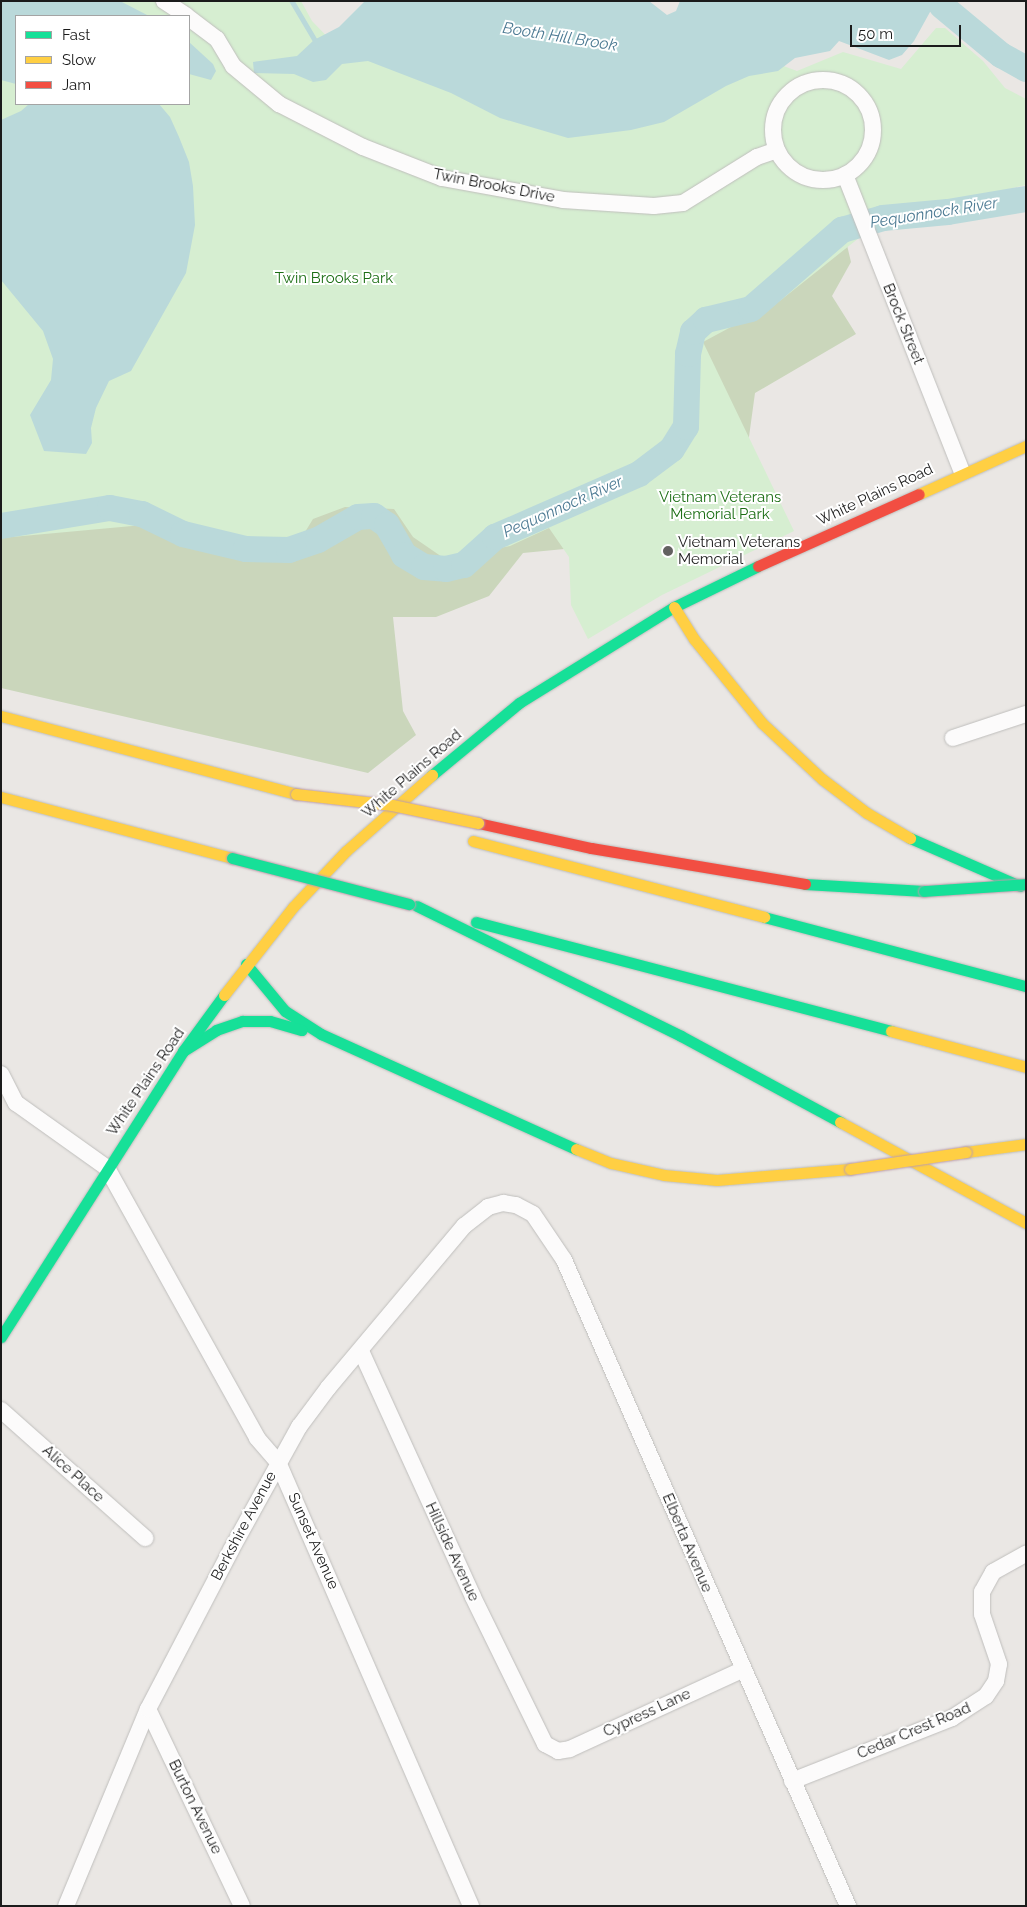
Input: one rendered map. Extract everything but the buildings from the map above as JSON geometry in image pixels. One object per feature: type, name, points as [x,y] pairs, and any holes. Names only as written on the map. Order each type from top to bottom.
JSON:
[{"type":"main road","name":"White Plains Road","points":[[1,1337],[183,1051],[246,964],[293,907],[346,851],[452,758],[519,703],[674,607],[962,472],[1026,446]]},
{"type":"main road","points":[[674,607],[694,640],[762,723],[822,779],[867,813],[920,844],[976,870],[1026,888]]},
{"type":"main road","points":[[1,716],[398,821]]},
{"type":"main road","points":[[296,794],[392,805],[600,849],[771,880],[841,888],[924,891],[1026,884]]},
{"type":"main road","points":[[1,797],[1026,1067]]},
{"type":"main road","points":[[468,840],[1026,986]]},
{"type":"main road","points":[[413,905],[681,1036],[1026,1223]]},
{"type":"main road","points":[[246,964],[285,1011],[336,1042]]},
{"type":"main road","points":[[183,1051],[229,1024],[256,1020],[284,1024],[336,1042],[560,1144],[636,1170],[690,1179],[744,1180],[850,1169],[1026,1144]]},
{"type":"street","name":"Twin Brooks Drive","points":[[164,1],[185,15]]},
{"type":"street","name":"Twin Brooks Drive","points":[[190,19],[217,39],[233,66],[279,104],[363,147],[442,178],[563,200],[654,206],[683,203],[756,157],[777,150]]},
{"type":"street","points":[[830,80],[847,86],[865,104],[873,128],[871,145],[854,172],[845,175],[822,180],[807,177],[785,163],[777,150],[773,130],[776,113],[784,98],[797,87],[813,81],[830,80]]},
{"type":"street","name":"Brock Street","points":[[845,175],[856,208],[962,472]]},
{"type":"street","points":[[953,738],[1026,714]]},
{"type":"street","points":[[1,1074],[16,1104],[107,1168]]},
{"type":"street","name":"Sunset Avenue","points":[[107,1168],[257,1438],[278,1462],[471,1906]]},
{"type":"street","name":"Berkshire Avenue","points":[[66,1906],[148,1709],[278,1462],[328,1388],[464,1226],[488,1207],[503,1203]]},
{"type":"street","name":"Elberta Avenue","points":[[503,1203],[533,1214],[564,1260],[742,1670],[848,1906]]},
{"type":"street","name":"Hillside Avenue","points":[[361,1351],[540,1738],[551,1749]]},
{"type":"street","name":"Alice Place","points":[[1,1410],[145,1538]]},
{"type":"street","name":"Cedar Crest Road","points":[[792,1781],[952,1718],[986,1696],[996,1681],[999,1664],[982,1614],[982,1592],[993,1572],[1026,1554]]},
{"type":"street","name":"Cypress Lane","points":[[551,1749],[570,1749],[742,1670]]},
{"type":"street","name":"Burton Avenue","points":[[148,1709],[242,1906]]},
{"type":"green space","name":"Twin Brooks Park","points":[[1,1],[301,1],[312,21],[342,52],[770,61],[797,71],[843,52],[901,69],[936,28],[945,28],[983,61],[1005,88],[1026,99],[1026,185],[986,194],[924,216],[874,226],[781,300],[703,342],[794,531],[662,595],[588,639],[571,605],[569,557],[549,528],[510,546],[445,559],[413,537],[394,509],[345,507],[313,519],[297,545],[266,549],[219,532],[154,524],[1,538]]},
{"type":"green space","points":[[834,191],[851,262],[832,296],[856,334],[755,393],[745,466],[585,547],[523,553],[489,596],[436,617],[393,617],[403,711],[416,735],[368,773],[1,688],[1,462]]},
{"type":"water","points":[[1,1],[120,1],[147,15],[15,15],[15,84],[1,80]]},
{"type":"water","points":[[365,1],[649,1],[667,15],[676,11],[680,1],[942,1],[942,6],[930,12],[914,41],[902,55],[889,60],[839,41],[830,51],[795,58],[778,71],[749,76],[726,86],[664,122],[631,130],[568,138],[500,118],[451,93],[368,61],[342,64],[326,80],[313,82],[294,74],[254,73],[253,62],[297,56],[314,40],[339,27]]},
{"type":"water","points":[[190,43],[213,64],[216,71],[211,80],[190,74]]},
{"type":"water","points":[[28,105],[160,105],[170,117],[189,162],[193,186],[195,225],[186,273],[131,371],[109,381],[96,408],[91,428],[92,443],[86,454],[44,451],[30,415],[51,380],[53,359],[43,331],[1,280],[1,120],[21,111]]},
{"type":"waterway","name":"Booth Hill Brook","points":[[292,1],[318,45]]},
{"type":"waterway","name":"Booth Hill Brook","points":[[942,6],[1001,55],[1026,69]]},
{"type":"waterway","name":"Pequonnock River","points":[[1,526],[110,508],[142,514],[183,534],[246,549],[289,550],[318,540],[358,517],[374,516],[387,525],[404,555],[424,567],[446,569],[464,565],[495,537],[639,474],[672,449],[686,427],[688,354],[693,332],[706,320],[751,309],[842,230],[883,218],[948,212],[1026,199]]},
{"type":"traffic: fast","points":[[432,775],[519,703],[674,607],[758,566]]},
{"type":"traffic: fast","points":[[910,838],[1020,886]]},
{"type":"traffic: fast","points":[[232,858],[409,904]]},
{"type":"traffic: fast","points":[[805,884],[924,891]]},
{"type":"traffic: fast","points":[[924,891],[1026,884]]},
{"type":"traffic: fast","points":[[417,906],[681,1036],[840,1122]]},
{"type":"traffic: fast","points":[[764,917],[1026,986]]},
{"type":"traffic: fast","points":[[476,922],[891,1031]]},
{"type":"traffic: fast","points":[[246,964],[285,1011],[321,1034],[576,1149]]},
{"type":"traffic: fast","points":[[1,1337],[183,1051],[224,995]]},
{"type":"traffic: fast","points":[[183,1051],[216,1030],[242,1021],[270,1021],[302,1030]]},
{"type":"traffic: slow","points":[[919,494],[1026,446]]},
{"type":"traffic: slow","points":[[674,607],[694,639],[762,723],[822,779],[867,813],[910,838]]},
{"type":"traffic: slow","points":[[1,716],[296,794]]},
{"type":"traffic: slow","points":[[224,995],[293,907],[346,851],[432,775]]},
{"type":"traffic: slow","points":[[296,794],[392,805],[478,823]]},
{"type":"traffic: slow","points":[[1,797],[232,858]]},
{"type":"traffic: slow","points":[[473,841],[764,917]]},
{"type":"traffic: slow","points":[[891,1031],[1026,1067]]},
{"type":"traffic: slow","points":[[840,1122],[1026,1223]]},
{"type":"traffic: slow","points":[[966,1152],[1026,1144]]},
{"type":"traffic: slow","points":[[576,1149],[611,1163],[664,1175],[717,1180],[850,1169]]},
{"type":"traffic: slow","points":[[850,1169],[966,1152]]},
{"type":"traffic: jam","points":[[758,566],[919,494]]},
{"type":"traffic: jam","points":[[478,823],[591,848],[805,884]]},
{"type":"place","name":"Vietnam Veterans Memorial","points":[[668,551]]},
{"type":"park label","name":"Vietnam Veterans Memorial Park","points":[[720,506]]}]
